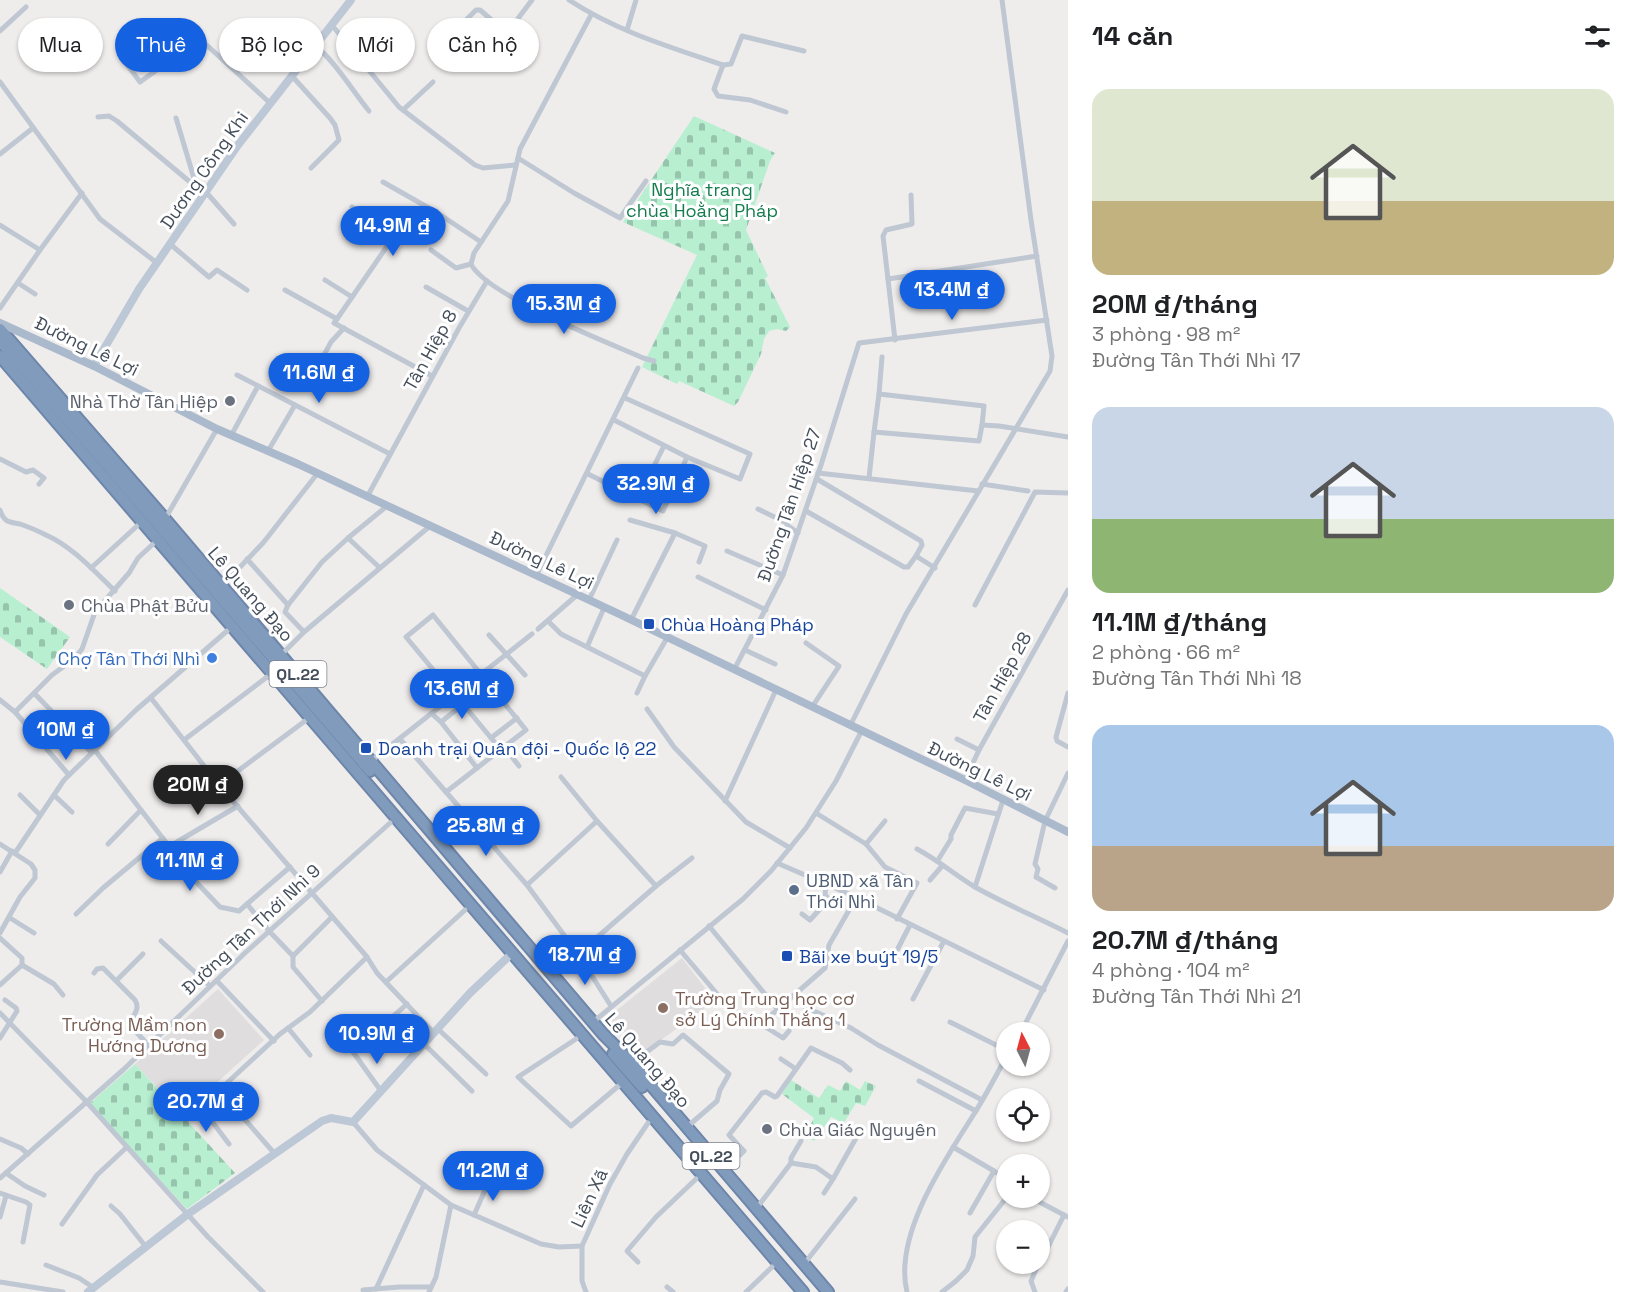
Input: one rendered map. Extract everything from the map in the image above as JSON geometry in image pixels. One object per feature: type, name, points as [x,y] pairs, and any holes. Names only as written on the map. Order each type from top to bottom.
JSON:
[{"type":"highway","name":"Lê Quang Đạo","points":[[0,329],[281,655],[368,764]]},
{"type":"highway","name":"Lê Quang Đạo","points":[[0,341],[368,764],[818,1292]]},
{"type":"highway","name":"Lê Quang Đạo","points":[[0,356],[620,1085],[803,1292]]},
{"type":"highway","name":"Lê Quang Đạo","points":[[0,366],[465,910],[578,1036]]},
{"type":"highway","name":"Lê Quang Đạo","points":[[591,1024],[632,1063],[828,1292]]},
{"type":"highway","points":[[578,1036],[591,1024]]},
{"type":"highway","name":"Lê Quang Đạo","points":[[620,1085],[648,1123],[794,1292]]},
{"type":"main road","name":"Đường Lê Lợi","points":[[0,324],[94,366],[217,429],[589,600],[965,780],[1068,832]]},
{"type":"street","name":"Dương Công Khi","points":[[324,33],[351,0]]},
{"type":"street","points":[[518,18],[532,0]]},
{"type":"street","points":[[569,0],[591,15],[723,65],[731,64],[742,36],[804,51]]},
{"type":"street","points":[[627,30],[636,0]]},
{"type":"street","points":[[850,726],[906,614],[1050,371],[1052,356],[1030,220],[1002,0]]},
{"type":"street","points":[[0,31],[26,7]]},
{"type":"street","points":[[468,18],[476,10],[480,10],[489,18]]},
{"type":"street","points":[[591,15],[520,149],[510,197],[474,253],[471,264],[474,270],[506,295],[642,358],[654,361]]},
{"type":"street","points":[[331,24],[403,110],[475,165],[483,168],[515,165]]},
{"type":"street","points":[[207,45],[270,103]]},
{"type":"street","points":[[324,54],[343,74],[369,111]]},
{"type":"street","points":[[723,65],[714,89],[718,96],[750,100],[786,112]]},
{"type":"street","points":[[133,72],[140,82],[154,72]]},
{"type":"street","name":"Dương Công Khi","points":[[94,366],[157,263],[293,72]]},
{"type":"street","points":[[291,75],[330,118],[335,125],[339,140],[311,168]]},
{"type":"street","points":[[0,82],[100,219],[157,263]]},
{"type":"street","points":[[403,110],[433,82]]},
{"type":"street","points":[[98,117],[109,116],[117,121],[196,187],[206,192],[234,224]]},
{"type":"street","points":[[176,118],[196,187]]},
{"type":"street","points":[[0,154],[33,128]]},
{"type":"street","points":[[518,158],[620,218],[646,182]]},
{"type":"street","points":[[383,182],[481,242]]},
{"type":"street","points":[[0,308],[82,193]]},
{"type":"street","points":[[911,195],[912,224],[886,230],[884,233],[895,340],[1047,320]]},
{"type":"street","points":[[352,207],[392,239],[334,323],[432,376]]},
{"type":"street","points":[[428,228],[437,213]]},
{"type":"street","points":[[0,225],[40,249]]},
{"type":"street","points":[[170,244],[209,277],[217,270],[247,290]]},
{"type":"street","points":[[431,250],[456,268],[471,264]]},
{"type":"street","points":[[888,279],[1037,256]]},
{"type":"street","points":[[326,279],[352,297]]},
{"type":"street","name":"Tân Hiệp 8","points":[[367,498],[432,376],[487,281]]},
{"type":"street","points":[[18,283],[35,294]]},
{"type":"street","points":[[426,287],[468,311]]},
{"type":"street","points":[[285,290],[337,319]]},
{"type":"street","points":[[339,368],[324,355],[331,342],[344,328]]},
{"type":"street","name":"Đường Tân Hiệp 27","points":[[734,670],[783,575],[806,511],[859,343],[895,340]]},
{"type":"street","points":[[869,478],[882,357]]},
{"type":"street","points":[[536,576],[638,369]]},
{"type":"street","points":[[237,375],[390,454]]},
{"type":"street","points":[[232,434],[258,386]]},
{"type":"street","points":[[874,432],[979,441],[984,406],[879,394]]},
{"type":"street","points":[[614,420],[687,457],[740,479],[750,454],[625,398]]},
{"type":"street","points":[[268,451],[295,405]]},
{"type":"street","points":[[981,425],[1068,437]]},
{"type":"street","points":[[165,519],[217,429]]},
{"type":"street","points":[[638,498],[664,446]]},
{"type":"street","points":[[588,474],[663,511],[687,457]]},
{"type":"street","points":[[0,459],[26,472],[33,470],[44,478],[39,484]]},
{"type":"street","points":[[222,586],[317,474]]},
{"type":"street","points":[[817,476],[869,478],[978,491]]},
{"type":"street","points":[[806,511],[904,567],[908,567],[922,545],[921,541],[817,476]]},
{"type":"street","points":[[982,484],[1028,491]]},
{"type":"street","points":[[975,605],[1035,492],[1068,493]]},
{"type":"street","points":[[303,632],[285,612],[288,605],[322,562],[387,506]]},
{"type":"street","points":[[758,509],[787,523],[798,533]]},
{"type":"street","points":[[0,510],[2,516],[10,523],[19,524],[49,536],[78,555],[115,591]]},
{"type":"street","points":[[630,520],[675,533],[705,546],[699,562]]},
{"type":"street","points":[[91,568],[137,526]]},
{"type":"street","points":[[281,655],[303,632],[430,526]]},
{"type":"street","points":[[631,620],[675,533]]},
{"type":"street","points":[[348,538],[380,567]]},
{"type":"street","points":[[589,600],[617,540]]},
{"type":"street","points":[[15,712],[52,675],[74,659],[82,649],[96,612],[129,573],[138,558],[153,544]]},
{"type":"street","points":[[727,551],[783,575]]},
{"type":"street","points":[[916,556],[935,568]]},
{"type":"street","points":[[247,559],[288,605]]},
{"type":"street","points":[[698,577],[766,610]]},
{"type":"street","name":"Tân Hiệp 28","points":[[965,780],[979,750],[1068,590]]},
{"type":"street","points":[[368,764],[548,621],[577,595]]},
{"type":"street","points":[[587,647],[604,608]]},
{"type":"street","points":[[446,792],[526,730],[433,615],[406,638],[455,696]]},
{"type":"street","points":[[548,621],[561,634],[645,676]]},
{"type":"street","points":[[0,872],[69,775],[227,631]]},
{"type":"street","points":[[489,635],[525,675]]},
{"type":"street","points":[[637,693],[667,638]]},
{"type":"street","points":[[806,643],[839,666],[812,707]]},
{"type":"street","points":[[745,650],[775,664]]},
{"type":"street","points":[[184,740],[267,677]]},
{"type":"street","points":[[441,722],[490,683]]},
{"type":"street","points":[[725,801],[776,690]]},
{"type":"street","points":[[34,693],[93,751],[198,884],[220,907],[239,911],[290,867]]},
{"type":"street","points":[[1068,693],[1056,737],[1057,741],[1068,747]]},
{"type":"street","points":[[151,698],[219,784],[386,982],[436,1031],[486,1074]]},
{"type":"street","points":[[1,704],[15,712],[69,775]]},
{"type":"street","points":[[463,704],[491,738],[519,766]]},
{"type":"street","points":[[647,709],[674,747],[746,822],[790,848]]},
{"type":"street","points":[[432,714],[477,768]]},
{"type":"street","points":[[491,738],[516,718]]},
{"type":"street","points":[[219,784],[305,721]]},
{"type":"street","points":[[591,1024],[743,899],[777,864],[816,813],[836,781],[861,732]]},
{"type":"street","points":[[400,739],[527,885],[578,954],[611,1006]]},
{"type":"street","points":[[957,740],[979,750]]},
{"type":"street","points":[[1055,888],[1036,877],[1038,869],[1035,864],[1045,821],[1068,773]]},
{"type":"street","points":[[561,777],[656,886]]},
{"type":"street","points":[[20,795],[40,815]]},
{"type":"street","points":[[54,795],[72,812]]},
{"type":"street","points":[[975,887],[1003,800]]},
{"type":"street","points":[[170,846],[238,806]]},
{"type":"street","points":[[930,880],[964,808],[998,814]]},
{"type":"street","points":[[108,844],[141,810]]},
{"type":"street","points":[[816,813],[866,844],[885,867],[917,883],[897,919]]},
{"type":"street","points":[[527,885],[597,821]]},
{"type":"street","points":[[866,844],[885,821]]},
{"type":"street","name":"Đường Tân Thới Nhì 9","points":[[0,1178],[123,1070],[269,931],[390,823]]},
{"type":"street","points":[[76,915],[163,837]]},
{"type":"street","points":[[0,844],[31,864],[35,870],[34,878],[20,897],[0,933]]},
{"type":"street","points":[[917,849],[975,887],[1068,933]]},
{"type":"street","points":[[578,954],[692,858]]},
{"type":"street","points":[[777,864],[856,898],[1044,990]]},
{"type":"street","points":[[802,914],[810,920],[829,899],[825,895],[826,885]]},
{"type":"street","points":[[761,1024],[825,968],[829,945],[856,898]]},
{"type":"street","points":[[247,904],[293,956],[293,967],[322,1001]]},
{"type":"street","points":[[386,982],[465,910]]},
{"type":"street","points":[[293,956],[332,917]]},
{"type":"street","points":[[10,918],[34,933]]},
{"type":"street","points":[[892,960],[909,925]]},
{"type":"street","points":[[709,926],[778,1010]]},
{"type":"street","points":[[0,938],[22,958],[22,965],[0,985]]},
{"type":"street","points":[[161,941],[210,986]]},
{"type":"street","points":[[913,999],[944,941]]},
{"type":"street","points":[[1026,1022],[1068,941]]},
{"type":"street","points":[[680,950],[729,1008],[783,1038],[789,1031]]},
{"type":"street","points":[[117,980],[143,954]]},
{"type":"street","points":[[188,1119],[288,1028],[310,1012],[367,957]]},
{"type":"street","points":[[353,1122],[470,993],[507,958]]},
{"type":"street","points":[[22,965],[54,984],[63,995]]},
{"type":"street","points":[[93,973],[103,968],[138,1004],[130,1025],[148,1045]]},
{"type":"street","points":[[217,981],[274,1041]]},
{"type":"street","points":[[795,995],[805,1007],[851,1028],[878,1045],[982,1100]]},
{"type":"street","points":[[0,1038],[11,1023],[17,1009],[5,1000]]},
{"type":"street","points":[[381,1091],[353,1052],[407,1004]]},
{"type":"street","points":[[0,1013],[263,1292]]},
{"type":"street","points":[[950,1022],[996,1045]]},
{"type":"street","points":[[288,1028],[310,1055]]},
{"type":"street","points":[[632,1063],[660,1042],[673,1044],[683,1035],[729,1074],[717,1101],[686,1128]]},
{"type":"street","points":[[578,1036],[518,1077],[571,1126],[620,1085]]},
{"type":"street","points":[[424,1044],[472,1091]]},
{"type":"street","points":[[724,1171],[744,1151],[729,1135],[762,1093],[766,1092],[775,1097],[811,1048],[842,1063],[850,1070]]},
{"type":"street","points":[[781,1059],[796,1069]]},
{"type":"street","points":[[907,1292],[904,1282],[906,1257],[913,1229],[953,1148],[996,1075]]},
{"type":"street","points":[[919,1081],[976,1111]]},
{"type":"street","points":[[220,1091],[275,1154]]},
{"type":"street","points":[[202,1108],[229,1144]]},
{"type":"street","points":[[46,1266],[79,1278],[91,1290],[188,1214],[329,1118],[353,1122],[377,1150],[451,1205],[541,1244],[559,1247],[582,1246]]},
{"type":"street","name":"Liên Xã","points":[[586,1292],[582,1281],[582,1246],[616,1174],[648,1123]]},
{"type":"street","points":[[824,1194],[860,1131]]},
{"type":"street","points":[[0,1139],[21,1148],[28,1154]]},
{"type":"street","points":[[756,1209],[791,1163],[801,1141]]},
{"type":"street","points":[[62,1224],[97,1175],[127,1147]]},
{"type":"street","points":[[953,1148],[994,1170],[970,1213]]},
{"type":"street","points":[[791,1163],[816,1167],[833,1179]]},
{"type":"street","points":[[6,1173],[44,1195]]},
{"type":"street","points":[[474,1215],[490,1179]]},
{"type":"street","points":[[638,1262],[627,1251],[656,1217],[696,1179]]},
{"type":"street","points":[[376,1289],[424,1185]]},
{"type":"street","points":[[0,1193],[27,1202],[31,1207],[23,1242]]},
{"type":"street","points":[[0,1217],[6,1196]]},
{"type":"street","points":[[804,1264],[855,1199]]},
{"type":"street","points":[[363,1290],[430,1289],[436,1277],[451,1205]]},
{"type":"street","points":[[111,1206],[146,1247]]},
{"type":"street","points":[[942,1292],[967,1270],[973,1256],[975,1236],[998,1208]]},
{"type":"street","points":[[1050,1208],[1066,1216],[1050,1245]]},
{"type":"street","points":[[746,1292],[772,1267]]},
{"type":"street","points":[[1034,1274],[1030,1285],[1035,1292]]},
{"type":"street","points":[[0,1282],[63,1292]]},
{"type":"street","points":[[667,1287],[673,1292]]},
{"type":"shaded area","name":"Trường Trung học cơ sở Lý Chính Thắng 1","points":[[682,958],[715,1001],[636,1058],[612,1025],[612,1014]]},
{"type":"shaded area","points":[[218,989],[264,1040],[182,1114],[135,1064]]},
{"type":"green space","name":"Nghĩa trang chùa Hoằng Pháp","points":[[694,116],[775,153],[770,161],[746,230],[768,276],[765,278],[790,327],[786,331],[777,329],[769,331],[764,339],[761,354],[734,406],[679,381],[677,384],[642,367],[697,255],[623,222]]},
{"type":"green space","points":[[0,588],[70,637],[47,669],[0,637]]},
{"type":"green space","points":[[135,1064],[235,1173],[187,1209],[89,1104]]},
{"type":"green space","points":[[791,1080],[819,1098],[828,1085],[840,1091],[846,1081],[860,1090],[865,1081],[876,1086],[865,1106],[856,1103],[844,1123],[831,1117],[814,1141],[805,1136],[814,1118],[782,1094]]},
{"type":"place","name":"Nhà Thờ Tân Hiệp","points":[[230,401]]},
{"type":"place","name":"Chùa Phật Bửu","points":[[69,605]]},
{"type":"place","name":"Chùa Hoàng Pháp","points":[[649,624]]},
{"type":"place","name":"Chợ Tân Thới Nhì","points":[[212,658]]},
{"type":"place","name":"Doanh trại Quân đội - Quốc lộ 22","points":[[366,748]]},
{"type":"place","name":"UBND xã Tân Thới Nhì","points":[[794,890]]},
{"type":"place","name":"Bãi xe buýt 19/5","points":[[787,956]]},
{"type":"place","name":"Trường Trung học cơ sở Lý Chính Thắng 1","points":[[663,1008]]},
{"type":"place","name":"Trường Mầm non Hướng Dương","points":[[219,1034]]},
{"type":"place","name":"Chùa Giác Nguyên","points":[[767,1129]]}]
